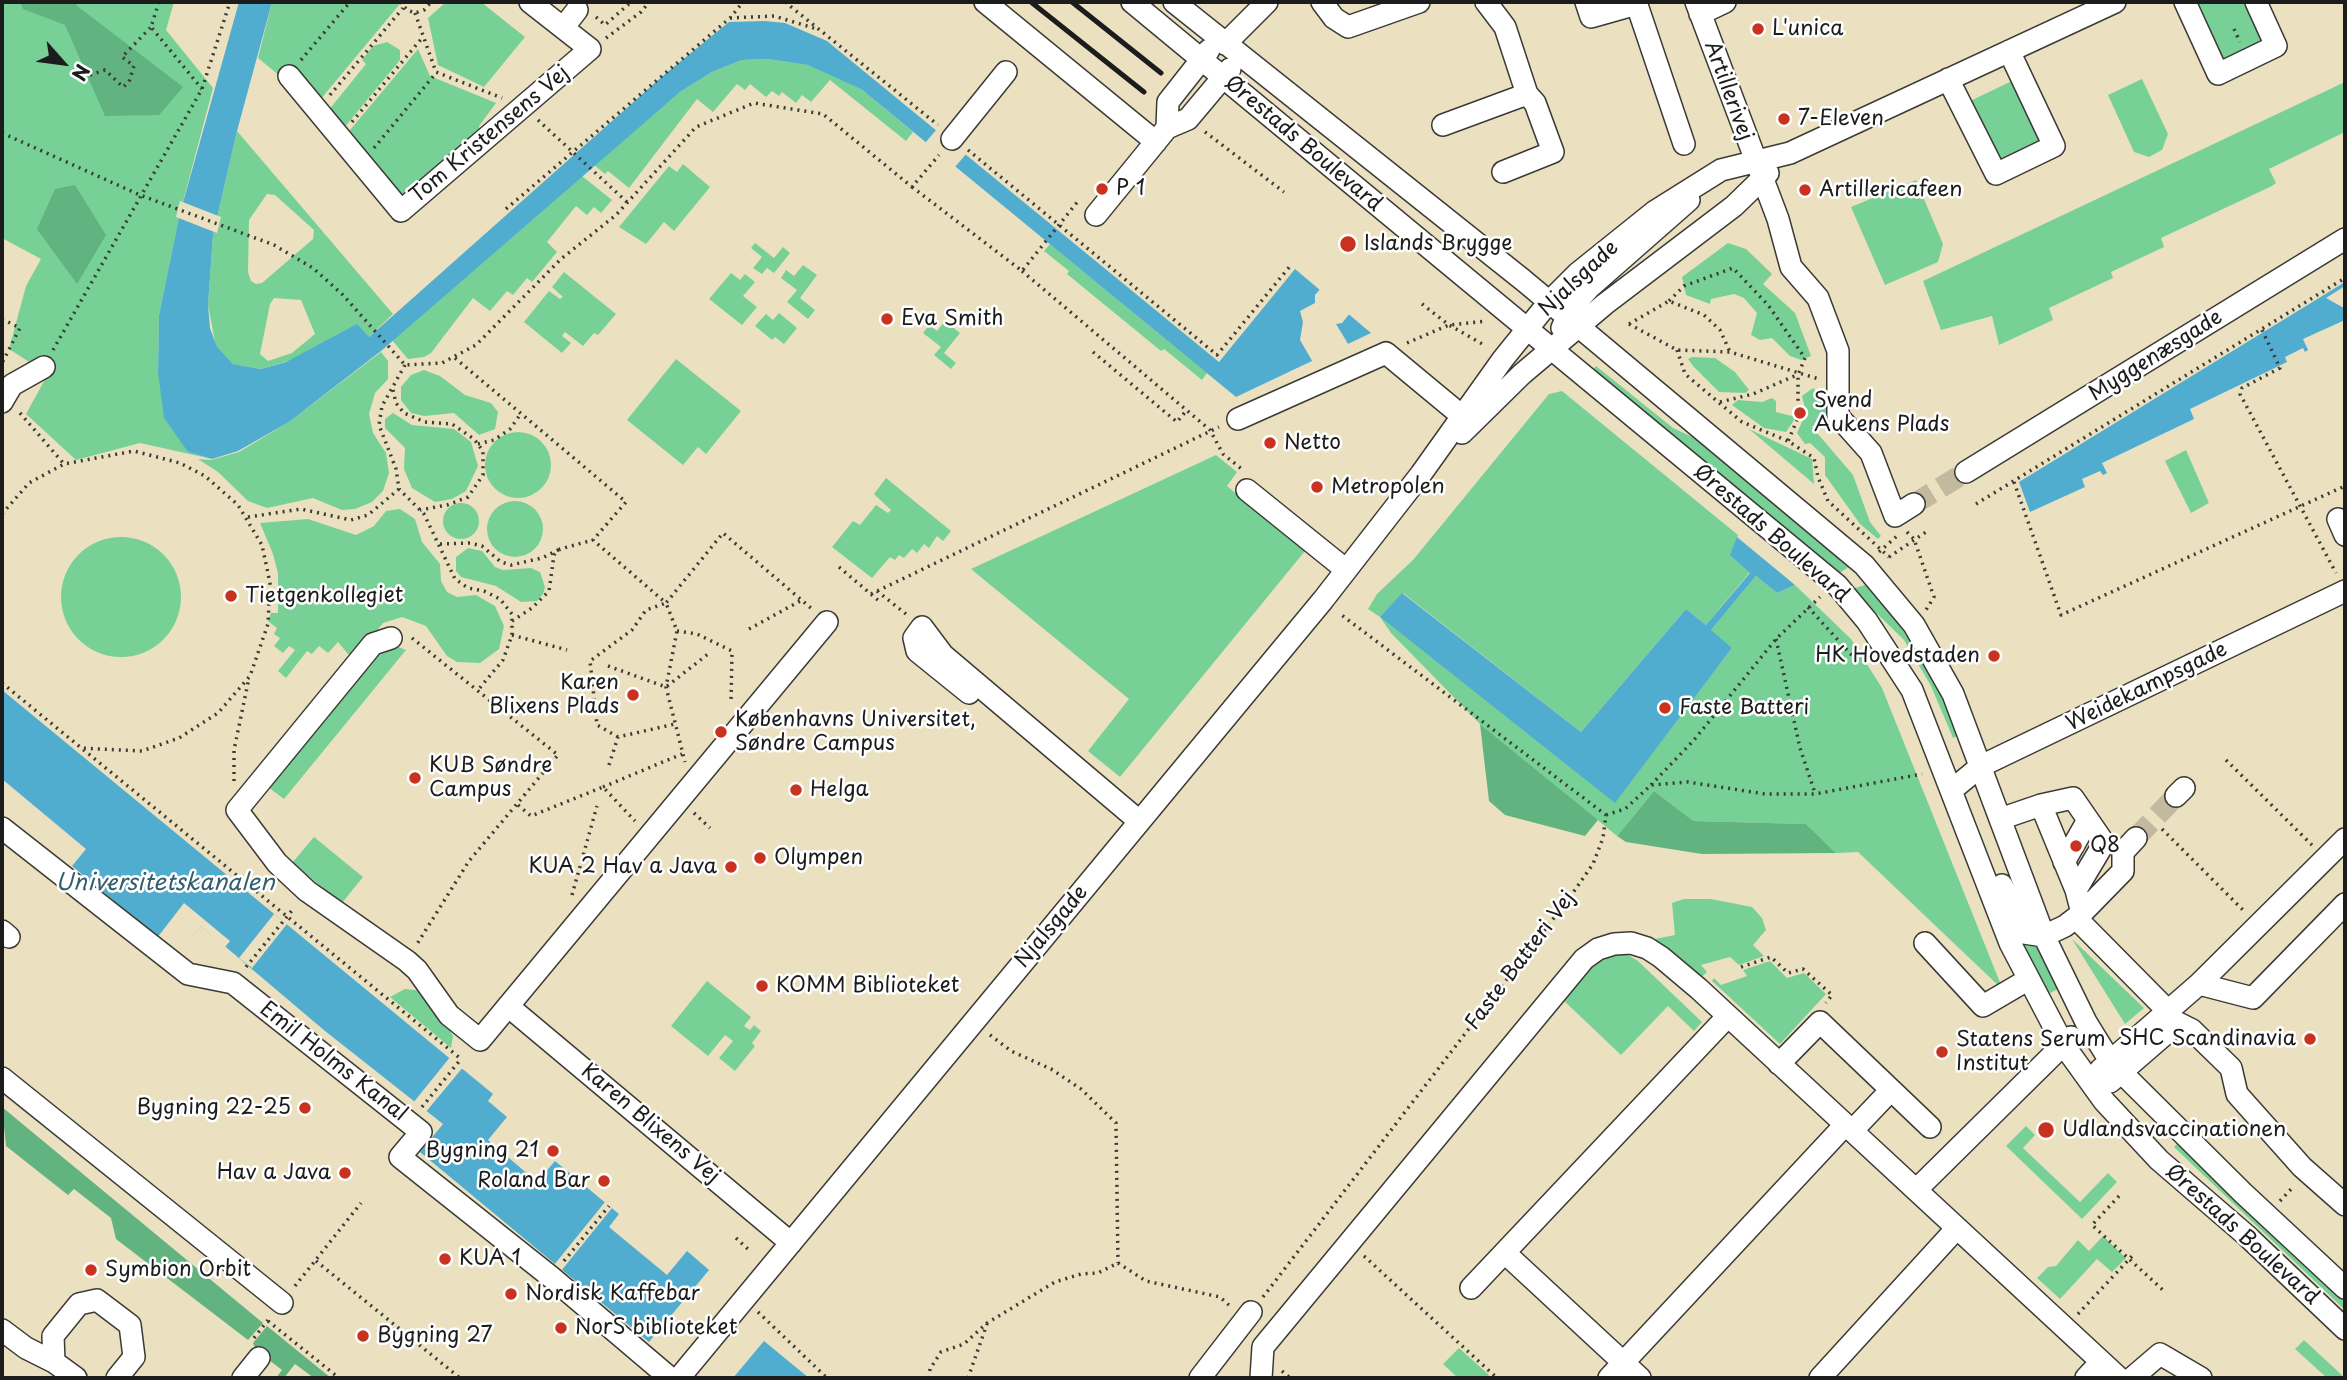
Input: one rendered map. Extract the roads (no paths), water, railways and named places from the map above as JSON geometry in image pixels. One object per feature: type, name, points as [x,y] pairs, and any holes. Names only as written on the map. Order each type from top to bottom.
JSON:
[{"type":"street","name":"Tom Kristensens Vej","points":[[289,75],[401,211],[525,108],[590,49],[530,2]]},
{"type":"street","points":[[985,2],[1162,135]]},
{"type":"street","name":"Ørestads Boulevard","points":[[1132,2],[1527,330],[1559,350],[1837,585],[1867,621],[1912,690],[1953,789],[2010,943],[2063,1044],[2093,1086],[2159,1160],[2246,1235],[2345,1329]]},
{"type":"street","name":"Ørestads Boulevard","points":[[1174,2],[1573,321],[1864,565],[1914,625],[1953,694],[2044,936],[2086,1022],[2115,1067],[2345,1288]]},
{"type":"street","points":[[1162,135],[1168,102],[1201,59],[1267,2]]},
{"type":"street","points":[[1322,2],[1334,18],[1348,27],[1419,2]]},
{"type":"street","points":[[1486,2],[1505,26],[1527,94],[1535,103],[1553,152],[1503,172]]},
{"type":"street","points":[[1586,2],[1591,17],[1637,3],[1684,144]]},
{"type":"street","points":[[1698,8],[1726,2]]},
{"type":"street","name":"Njalsgade","points":[[1421,474],[1559,350],[1573,321],[1605,304],[1672,239],[1744,177],[2115,2]]},
{"type":"street","points":[[2185,2],[2218,74],[2276,46],[2256,2]]},
{"type":"street","name":"Artillerivej","points":[[1698,8],[1757,171]]},
{"type":"street","points":[[563,28],[576,10]]},
{"type":"street","points":[[1948,79],[1996,174],[2054,146],[2009,51]]},
{"type":"street","points":[[1096,215],[1162,135],[1188,120],[1221,76],[1242,58]]},
{"type":"street","points":[[952,138],[1006,72]]},
{"type":"street","points":[[1443,125],[1527,94]]},
{"type":"street","points":[[1573,321],[1590,287],[1666,223],[1721,170]]},
{"type":"street","name":"Njalsgade","points":[[679,1378],[1323,600],[1549,302],[1578,273],[1654,212],[1721,170],[1757,171]]},
{"type":"street","points":[[1757,171],[1778,219],[1791,267],[1818,298],[1838,351],[1838,416],[1871,453],[1899,523],[1914,504]]},
{"type":"street","name":"Myggenæsgade","points":[[1966,472],[2345,239]]},
{"type":"street","points":[[1238,419],[1386,353],[1462,416]]},
{"type":"street","points":[[7,393],[44,367]]},
{"type":"street","points":[[1247,490],[1345,569]]},
{"type":"street","name":"Weidekampsgade","points":[[1953,789],[1981,766],[2345,591]]},
{"type":"street","points":[[391,638],[373,644],[237,810],[277,863],[307,891],[407,961],[417,970],[449,1015],[480,1040],[827,622]]},
{"type":"street","points":[[969,693],[917,651],[914,638],[922,627],[943,655],[1139,821]]},
{"type":"street","points":[[2000,819],[2041,805],[2073,798]]},
{"type":"street","points":[[2073,798],[2104,843],[2076,890]]},
{"type":"street","points":[[2052,832],[2073,798]]},
{"type":"street","points":[[2041,805],[2076,890],[2079,916],[2167,1010]]},
{"type":"street","points":[[2064,862],[2088,820]]},
{"type":"street","name":"Emil Holms Kanal","points":[[2,828],[188,974],[233,983],[410,1122],[421,1132],[400,1157],[551,1277],[670,1378]]},
{"type":"street","points":[[1984,875],[1999,878],[2024,933],[2044,936],[2079,916],[2123,871],[2123,852],[2136,838]]},
{"type":"street","points":[[2115,1067],[2167,1010],[2199,984],[2345,839]]},
{"type":"street","points":[[2199,984],[2253,998],[2345,904]]},
{"type":"street","points":[[1261,1378],[1263,1347],[1584,959],[1598,949],[1622,943],[1647,948],[1728,1016],[2119,1378]]},
{"type":"street","points":[[1924,943],[1983,1006],[2029,979]]},
{"type":"street","name":"Karen Blixens Vej","points":[[509,1006],[791,1243]]},
{"type":"street","points":[[1471,1288],[1728,1016]]},
{"type":"street","points":[[1780,1064],[1820,1022],[1930,1127]]},
{"type":"street","points":[[1916,1190],[2086,1022]]},
{"type":"street","points":[[2093,1086],[2115,1067],[2178,1023],[2193,1030],[2231,1068],[2237,1094],[2308,1172],[2345,1205]]},
{"type":"street","points":[[2,1078],[282,1303]]},
{"type":"street","points":[[1505,1253],[1625,1374],[1848,1128],[1891,1090]]},
{"type":"street","points":[[1820,1378],[1957,1228]]},
{"type":"street","points":[[54,1362],[53,1336],[79,1304],[97,1300],[130,1325],[134,1357],[117,1378]]},
{"type":"street","points":[[1200,1378],[1248,1316]]},
{"type":"street","points":[[2,1330],[76,1378]]},
{"type":"street","points":[[2133,1378],[2160,1354],[2201,1378]]},
{"type":"street","points":[[243,1378],[259,1358]]},
{"type":"street","points":[[2086,1378],[2101,1362]]},
{"type":"water","points":[[239,2],[272,2],[237,131],[213,235],[208,305],[210,328],[217,347],[233,364],[261,369],[286,362],[357,324],[369,337],[665,74],[729,22],[765,21],[785,23],[827,41],[1219,362],[1295,269],[1371,333],[1236,397],[861,89],[808,65],[768,59],[742,60],[712,72],[680,92],[381,351],[289,422],[238,451],[212,459],[188,452],[164,418],[158,372],[159,315],[179,217]]},
{"type":"water","points":[[2345,282],[2345,286],[2326,298],[2344,308],[2345,305],[2345,320],[2303,339],[2308,350],[2305,352],[2303,348],[2285,357],[2287,362],[2190,409],[2194,419],[2102,463],[2107,473],[2103,475],[2100,471],[2082,479],[2085,487],[2030,512],[2019,482]]},
{"type":"water","points":[[1737,537],[1795,585],[1777,593],[1756,576],[1711,630],[1732,648],[1615,803],[1380,617],[1402,593],[1581,732],[1686,609],[1706,625],[1750,573],[1730,555]]},
{"type":"water","name":"Universitetskanalen","points":[[2,690],[493,1094],[488,1101],[507,1117],[488,1140],[537,1182],[555,1161],[619,1214],[609,1227],[667,1275],[687,1251],[709,1270],[649,1342],[420,1152],[443,1124],[325,1031],[201,926],[178,954],[72,866],[86,849],[2,779]]},
{"type":"water","points":[[764,1341],[809,1378],[733,1378]]},
{"type":"tunnel","points":[[1914,504],[1966,472]]},
{"type":"tunnel","points":[[2136,838],[2176,796]]},
{"type":"railway","points":[[1031,2],[1144,92]]},
{"type":"railway","points":[[1072,2],[1161,73]]},
{"type":"place","name":"L'unica","points":[[1758,29]]},
{"type":"place","name":"7-Eleven","points":[[1784,119]]},
{"type":"place","name":"P 1","points":[[1102,189]]},
{"type":"place","name":"Artillericafeen","points":[[1805,190]]},
{"type":"place","name":"Islands Brygge","points":[[1348,244]]},
{"type":"place","name":"Eva Smith","points":[[887,319]]},
{"type":"place","name":"Svend Aukens Plads","points":[[1800,413]]},
{"type":"place","name":"Netto","points":[[1270,443]]},
{"type":"place","name":"Metropolen","points":[[1317,487]]},
{"type":"place","name":"Tietgenkollegiet","points":[[231,596]]},
{"type":"place","name":"HK Hovedstaden","points":[[1994,656]]},
{"type":"place","name":"Karen Blixens Plads","points":[[633,695]]},
{"type":"place","name":"Faste Batteri","points":[[1665,708]]},
{"type":"place","name":"Københavns Universitet, Søndre Campus","points":[[721,732]]},
{"type":"place","name":"KUB Søndre Campus","points":[[415,778]]},
{"type":"place","name":"Helga","points":[[796,790]]},
{"type":"place","name":"Q8","points":[[2076,846]]},
{"type":"place","name":"Olympen","points":[[760,858]]},
{"type":"place","name":"KUA 2 Hav a Java","points":[[731,867]]},
{"type":"place","name":"KOMM Biblioteket","points":[[762,986]]},
{"type":"place","name":"SHC Scandinavia","points":[[2310,1039]]},
{"type":"place","name":"Statens Serum Institut","points":[[1942,1052]]},
{"type":"place","name":"Bygning 22-25","points":[[305,1108]]},
{"type":"place","name":"Udlandsvaccinationen","points":[[2046,1130]]},
{"type":"place","name":"Bygning 21","points":[[553,1151]]},
{"type":"place","name":"Hav a Java","points":[[345,1173]]},
{"type":"place","name":"Roland Bar","points":[[604,1181]]},
{"type":"place","name":"KUA 1","points":[[445,1259]]},
{"type":"place","name":"Symbion Orbit","points":[[91,1270]]},
{"type":"place","name":"Nordisk Kaffebar","points":[[511,1294]]},
{"type":"place","name":"NorS biblioteket","points":[[561,1328]]},
{"type":"place","name":"Bygning 27","points":[[363,1336]]}]
